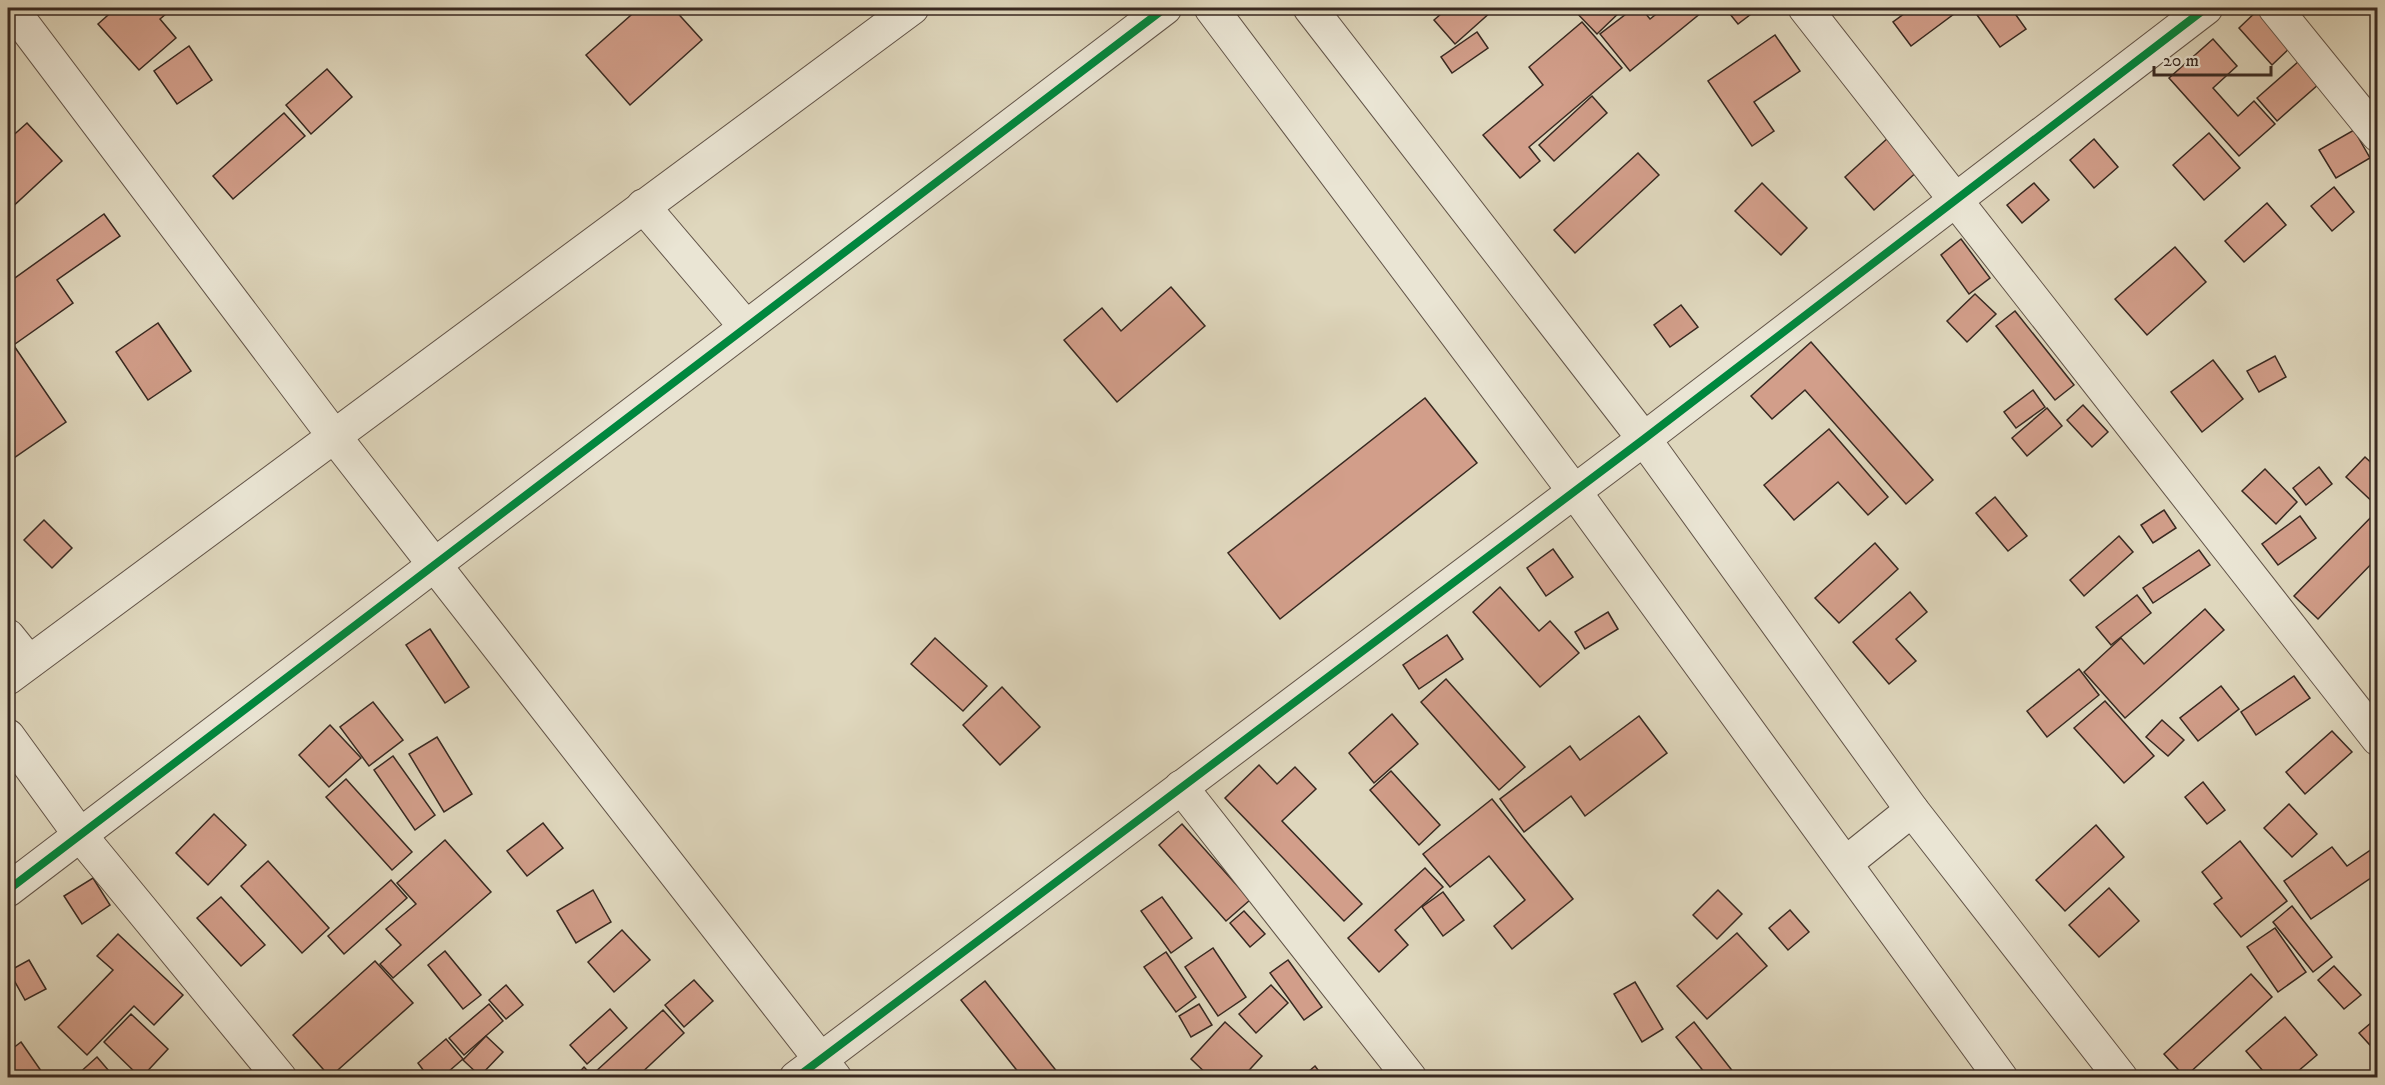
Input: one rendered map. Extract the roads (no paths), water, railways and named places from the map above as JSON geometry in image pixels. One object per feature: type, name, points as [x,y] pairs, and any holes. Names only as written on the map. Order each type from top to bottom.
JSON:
[{"type":"street","points":[[11,8],[334,436],[435,564],[817,1071],[1181,787],[1644,439],[2206,8]]},
{"type":"street","points":[[8,636],[18,670],[912,8]]},
{"type":"street","points":[[8,890],[1165,8]]},
{"type":"street","points":[[1211,8],[1574,491],[2001,1077]]},
{"type":"street","points":[[1310,8],[1644,439],[1912,810],[2121,1077]]},
{"type":"street","points":[[1805,8],[2378,740]]},
{"type":"street","points":[[2275,8],[2378,135]]},
{"type":"street","points":[[643,206],[746,327]]},
{"type":"street","points":[[8,736],[81,835],[280,1077]]},
{"type":"street","points":[[1181,787],[1410,1077]]},
{"type":"street","points":[[1846,863],[1912,810]]}]
